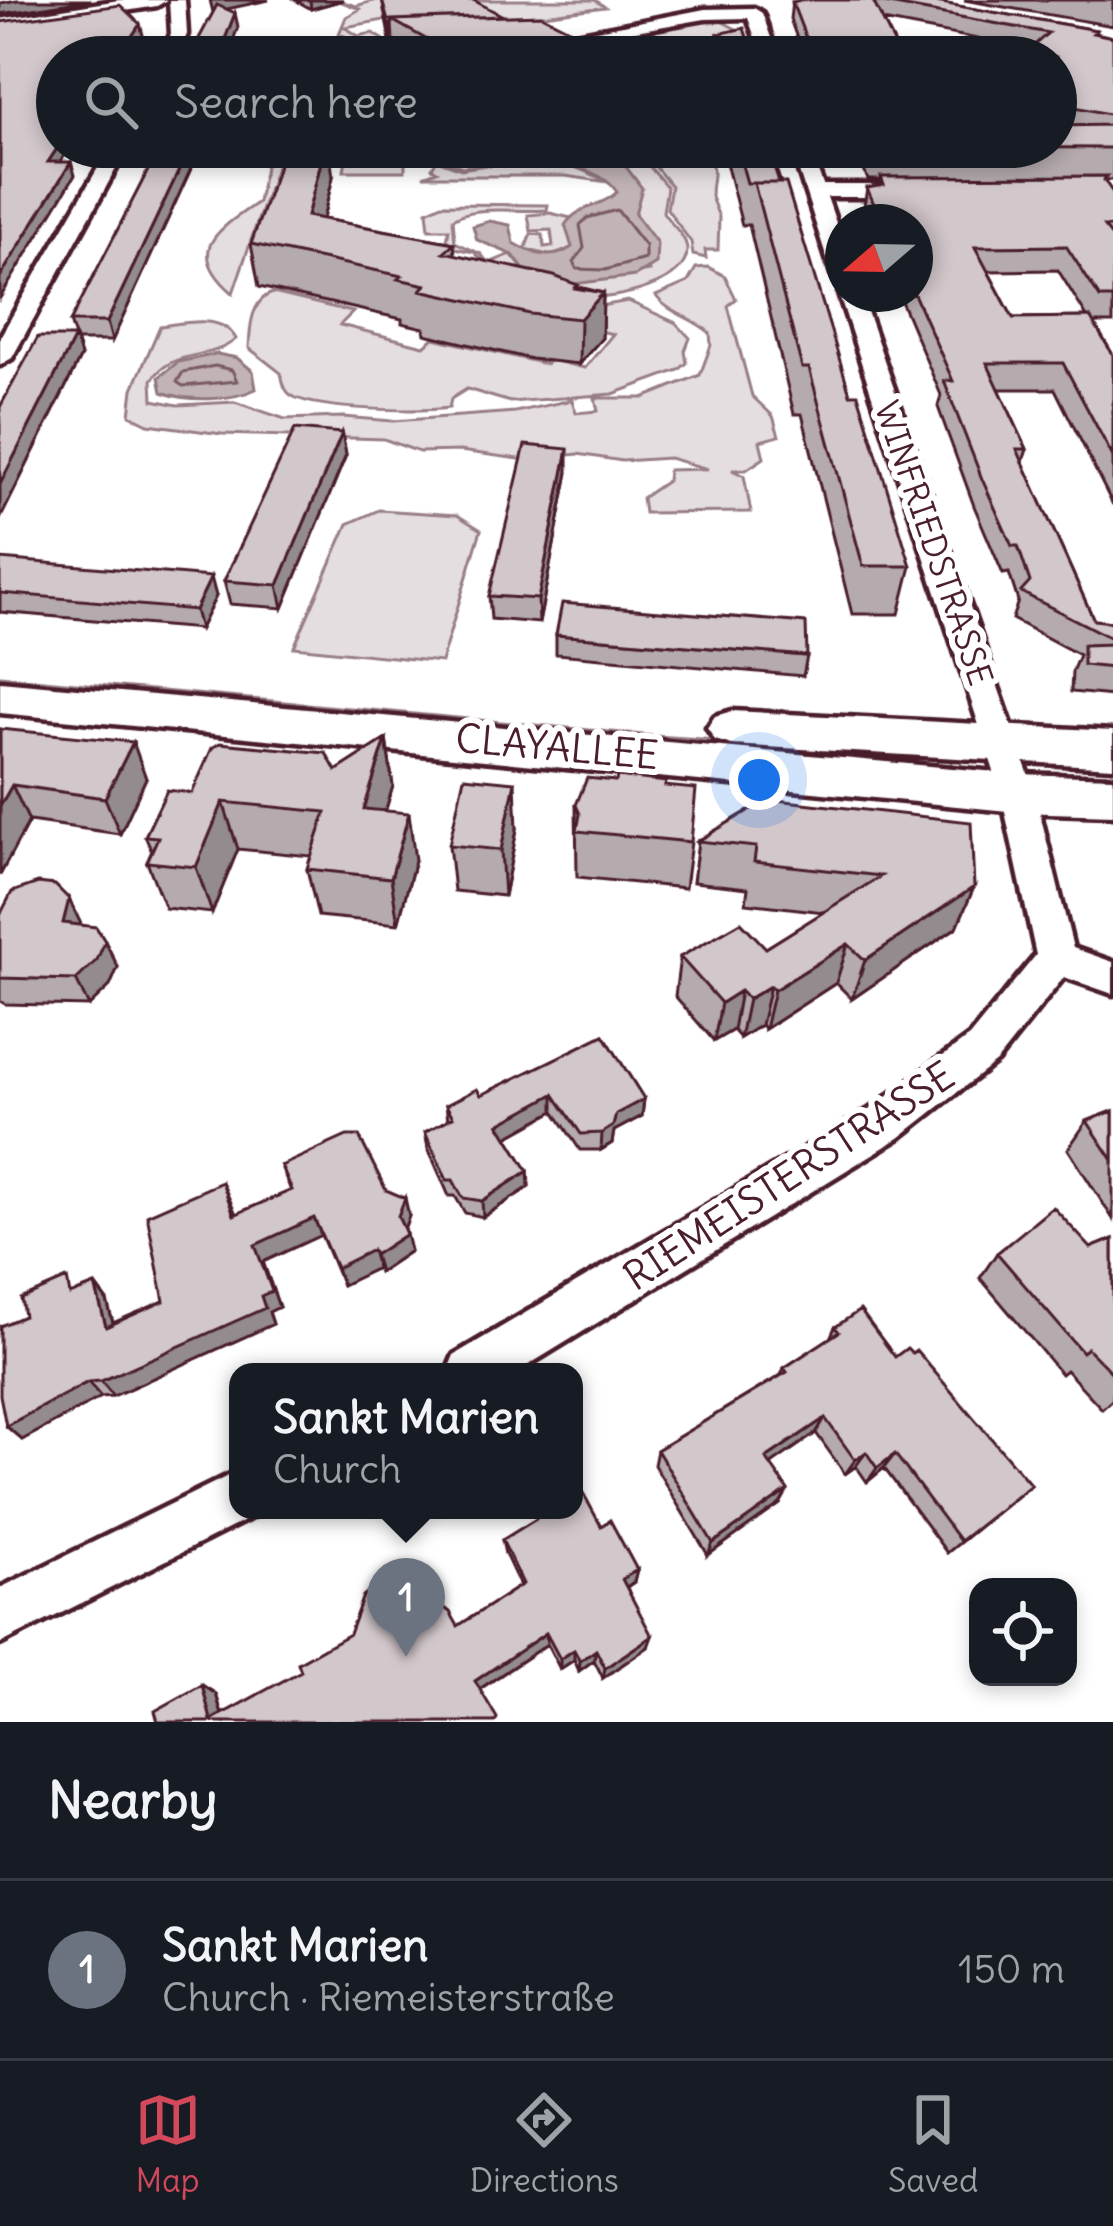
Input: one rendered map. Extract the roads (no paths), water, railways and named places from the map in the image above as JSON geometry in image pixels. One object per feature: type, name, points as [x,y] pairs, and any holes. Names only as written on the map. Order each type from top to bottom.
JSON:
[{"type":"main road","name":"CLAYALLEE","points":[[0,664],[657,722],[1113,749]]},
{"type":"main road","name":"CLAYALLEE","points":[[0,697],[1018,793],[1113,796]]},
{"type":"street","points":[[3,21],[158,0]]},
{"type":"street","points":[[177,0],[178,36]]},
{"type":"street","points":[[582,36],[759,7]]},
{"type":"street","points":[[0,358],[107,168]]},
{"type":"street","points":[[807,168],[825,221]]},
{"type":"street","points":[[815,191],[931,190]]},
{"type":"street","name":"WINFRIEDSTRASSE","points":[[856,312],[1018,793]]},
{"type":"street","points":[[1018,793],[1056,958],[1113,978]]},
{"type":"street","name":"RIEMEISTERSTRASSE","points":[[487,1363],[674,1255],[884,1124],[983,1049],[1056,958]]},
{"type":"street","points":[[0,1617],[229,1502]]},
{"type":"water","points":[[576,168],[627,168],[642,188],[635,214],[657,243],[656,264],[635,276],[559,286],[527,274],[513,255],[477,240],[473,226],[490,221],[510,225],[514,243],[536,253],[557,254],[572,247],[565,225],[617,192],[607,181]]},
{"type":"water","points":[[217,354],[237,358],[253,371],[256,389],[209,399],[162,392],[159,377],[178,362]]},
{"type":"place","name":"Sankt Marien","points":[[406,1657]]}]
